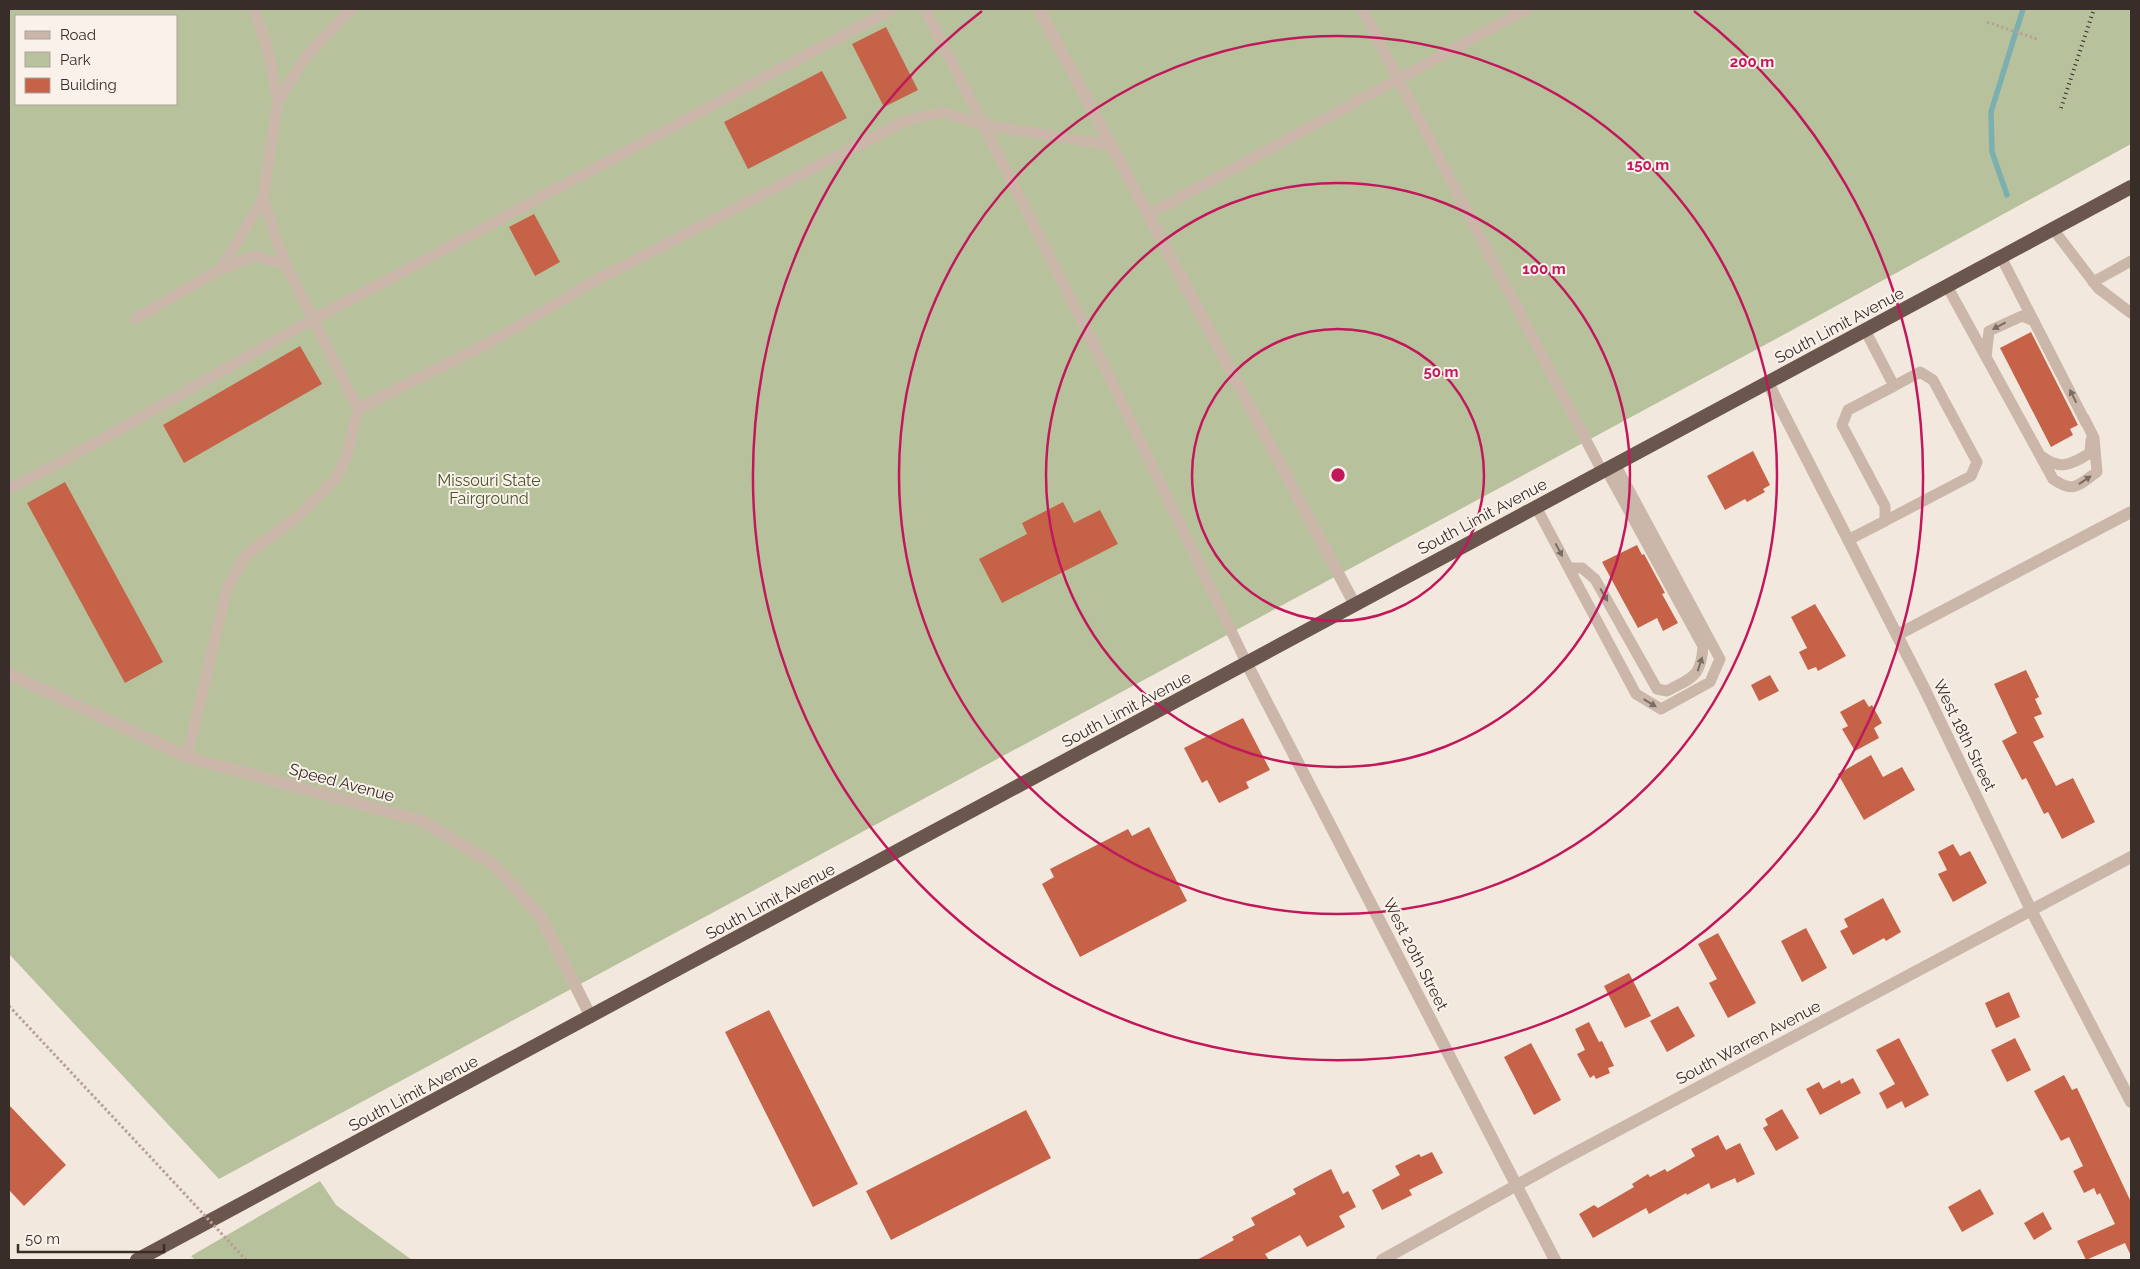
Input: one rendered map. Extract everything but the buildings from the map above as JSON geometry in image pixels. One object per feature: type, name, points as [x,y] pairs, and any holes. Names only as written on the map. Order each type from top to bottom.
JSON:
[{"type":"highway","name":"South Limit Avenue","points":[[136,1260],[591,1017],[2131,187]]},
{"type":"street","points":[[1039,9],[1354,605]]},
{"type":"street","name":"West 18th Street","points":[[1768,383],[1897,635],[2032,910],[2131,1102]]},
{"type":"street","points":[[1897,635],[2131,512]]},
{"type":"street","name":"West 20th Street","points":[[1247,664],[1555,1260]]},
{"type":"street","name":"Speed Avenue","points":[[9,674],[187,757],[422,821],[492,864],[541,917],[591,1017]]},
{"type":"street","name":"South Warren Avenue","points":[[1382,1260],[1517,1185],[2131,857]]},
{"type":"lane","points":[[221,269],[263,198],[278,101],[266,47],[254,9]]},
{"type":"lane","points":[[278,101],[305,58],[351,9]]},
{"type":"lane","points":[[9,489],[76,454],[313,320],[892,9]]},
{"type":"lane","points":[[926,9],[1093,343],[1247,664]]},
{"type":"lane","points":[[1362,9],[1703,646],[1702,664],[1695,675],[1666,691],[1658,688],[1595,579],[1582,568],[1569,568]]},
{"type":"lane","points":[[1148,215],[1526,9]]},
{"type":"lane","points":[[358,409],[489,343],[600,278],[905,121],[943,112],[984,125],[1110,145]]},
{"type":"lane","points":[[187,757],[227,588],[245,556],[301,514],[335,480],[347,455],[358,409],[286,265],[263,198]]},
{"type":"lane","points":[[2053,230],[2098,288],[2131,314]]},
{"type":"lane","points":[[136,318],[221,269],[255,256],[286,265]]},
{"type":"lane","points":[[1947,286],[2053,479],[2064,488],[2075,487],[2098,472],[2094,438],[2001,257]]},
{"type":"lane","points":[[2093,282],[2131,261]]},
{"type":"lane","points":[[1986,357],[1989,331],[2022,316],[2034,321]]},
{"type":"lane","points":[[1865,330],[1894,386]]},
{"type":"lane","points":[[1848,540],[1885,521],[1971,476],[1977,462],[1933,380],[1920,372],[1848,410],[1842,425],[1885,506],[1885,521]]},
{"type":"lane","points":[[2039,453],[2046,460],[2059,465],[2073,464],[2090,453],[2091,435],[2084,418]]},
{"type":"lane","points":[[1536,507],[1636,694],[1661,709],[1710,682],[1720,659],[1608,468]]},
{"type":"path","points":[[1987,22],[2036,39]]},
{"type":"path","points":[[9,1006],[246,1260]]},
{"type":"green space","name":"Missouri State Fairground","points":[[9,9],[2131,9],[2131,144],[1796,328],[219,1179],[9,954]]},
{"type":"green space","points":[[320,1181],[336,1205],[412,1260],[195,1260],[191,1256]]},
{"type":"waterway","points":[[2007,195],[1992,152],[1991,112],[2023,9]]},
{"type":"railway","points":[[2061,108],[2094,9]]}]
